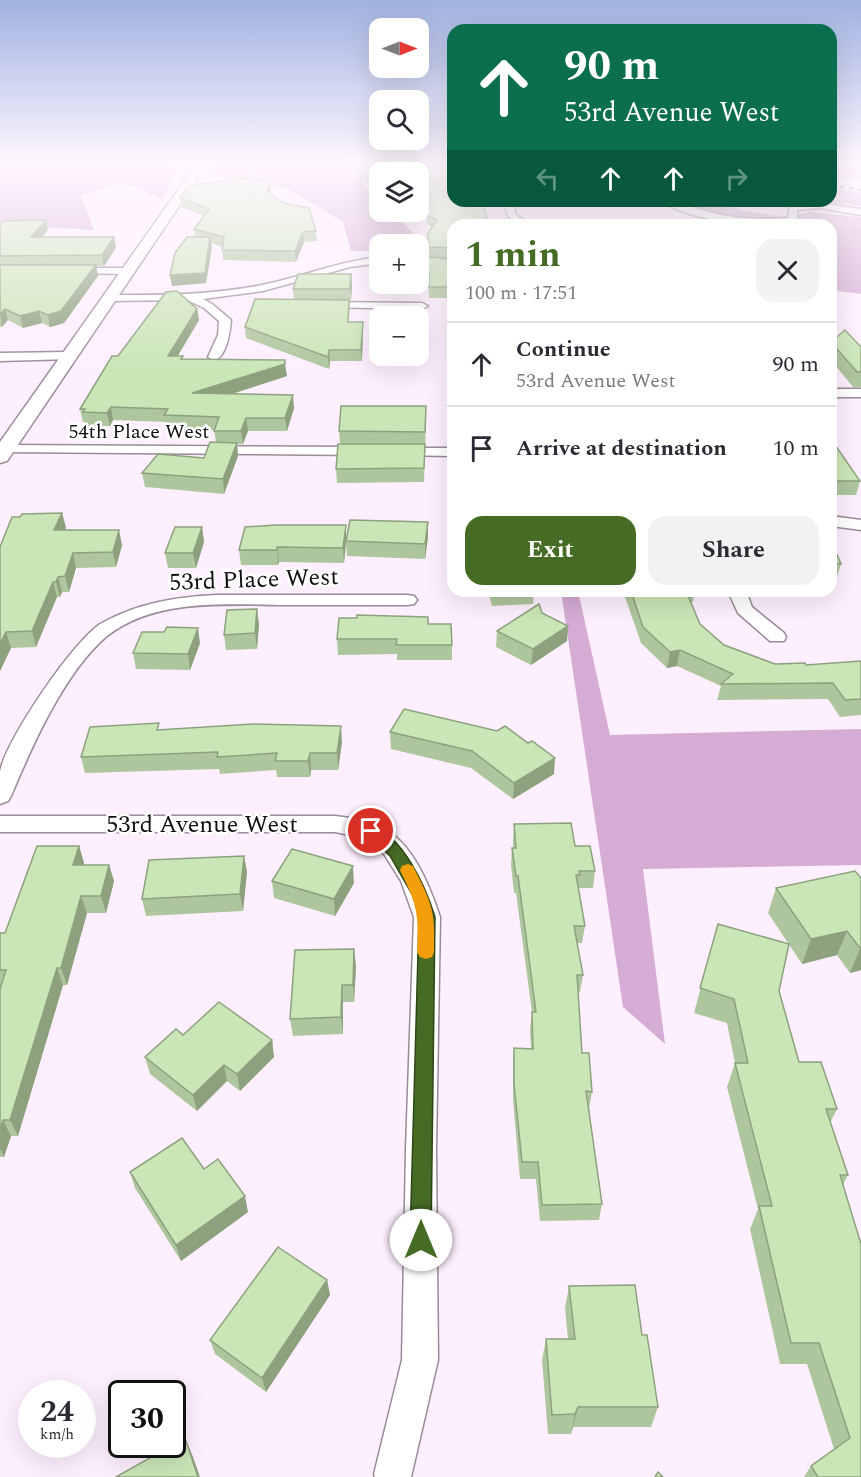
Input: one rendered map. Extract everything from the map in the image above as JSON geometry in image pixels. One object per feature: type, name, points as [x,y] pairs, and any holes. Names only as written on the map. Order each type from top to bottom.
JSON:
[{"type":"street","points":[[2,453],[153,234]]},
{"type":"street","points":[[110,298],[190,298],[230,295],[266,288],[336,266],[369,262]]},
{"type":"street","points":[[429,263],[447,264]]},
{"type":"street","points":[[59,272],[127,272]]},
{"type":"street","points":[[190,298],[208,306],[225,320],[224,335],[214,357]]},
{"type":"street","points":[[208,306],[238,305]]},
{"type":"street","points":[[315,305],[422,306]]},
{"type":"street","points":[[0,357],[69,356]]},
{"type":"street","points":[[837,393],[861,393]]},
{"type":"street","name":"54th Place West","points":[[2,453],[447,452]]},
{"type":"street","points":[[837,522],[861,525]]},
{"type":"street","points":[[739,597],[744,609],[777,637]]},
{"type":"street","name":"53rd Place West","points":[[0,796],[21,744],[49,696],[81,654],[105,628],[138,612],[193,601],[408,600]]},
{"type":"street","name":"53rd Avenue West","points":[[0,824],[335,824],[371,831],[396,852],[421,896],[427,917],[421,1149],[420,1360],[393,1474]]},
{"type":"shaded area","points":[[346,234],[415,234],[369,234],[369,251],[351,251]]},
{"type":"shaded area","points":[[837,234],[861,234],[861,294],[837,291]]},
{"type":"shaded area","points":[[562,597],[579,597],[610,735],[861,729],[861,865],[643,869],[665,1044],[623,1007]]},
{"type":"building","points":[[0,234],[34,234],[31,237],[114,237],[102,255],[0,256]]},
{"type":"building","points":[[212,234],[302,234],[295,251],[222,250],[224,237]]},
{"type":"building","points":[[428,234],[447,234],[447,248],[429,247]]},
{"type":"building","points":[[187,237],[210,237],[205,273],[170,275],[175,253]]},
{"type":"building","points":[[429,257],[447,259],[447,287],[429,287]]},
{"type":"building","points":[[0,265],[96,265],[61,311],[48,315],[39,311],[20,316],[5,309],[0,314]]},
{"type":"building","points":[[298,274],[351,274],[350,289],[293,289]]},
{"type":"building","points":[[177,291],[197,309],[168,356],[183,356],[181,359],[285,360],[285,364],[192,393],[293,395],[285,418],[246,418],[241,431],[214,431],[219,417],[164,415],[168,409],[111,407],[107,413],[83,412],[85,409],[80,409],[112,356],[118,356],[166,292]]},
{"type":"building","points":[[255,299],[349,300],[348,322],[363,322],[361,350],[329,350],[328,357],[245,327]]},
{"type":"building","points":[[845,330],[861,347],[861,372],[857,372],[837,349],[837,337]]},
{"type":"building","points":[[341,406],[426,406],[425,432],[339,431]]},
{"type":"building","points":[[210,442],[237,443],[223,479],[142,473],[158,454],[204,458]]},
{"type":"building","points":[[338,444],[425,444],[424,468],[336,469]]},
{"type":"building","points":[[837,448],[860,481],[837,481]]},
{"type":"building","points":[[62,513],[54,530],[119,530],[113,552],[73,553],[65,576],[58,577],[56,582],[53,582],[32,631],[6,632],[0,644],[0,547],[12,517],[20,517],[22,514]]},
{"type":"building","points":[[350,520],[428,522],[425,544],[346,541]]},
{"type":"building","points":[[346,525],[343,548],[277,547],[277,550],[239,550],[245,527]]},
{"type":"building","points":[[175,527],[202,527],[193,553],[165,553]]},
{"type":"building","points":[[633,597],[689,597],[700,624],[724,645],[775,664],[805,663],[806,665],[861,661],[861,699],[845,700],[833,683],[721,684],[733,674],[680,650],[670,652],[643,627]]},
{"type":"building","points":[[539,604],[542,613],[568,626],[533,649],[497,631]]},
{"type":"building","points":[[257,609],[255,633],[224,635],[227,610]]},
{"type":"building","points":[[357,615],[428,617],[428,624],[451,624],[452,645],[396,645],[397,639],[337,639],[339,618],[357,618]]},
{"type":"building","points":[[167,627],[198,628],[188,654],[133,653],[142,632],[164,632]]},
{"type":"building","points":[[404,709],[497,731],[505,726],[528,743],[532,741],[555,758],[514,783],[472,751],[390,732]]},
{"type":"building","points":[[159,723],[157,730],[253,724],[341,726],[337,753],[310,753],[308,761],[275,761],[277,753],[217,757],[218,752],[81,757],[90,727]]},
{"type":"building","points":[[571,823],[575,846],[590,846],[595,871],[579,871],[580,875],[576,875],[585,926],[574,926],[583,975],[577,975],[582,1053],[589,1053],[592,1092],[586,1091],[602,1204],[542,1205],[538,1162],[522,1162],[514,1084],[514,1048],[533,1049],[532,1012],[536,1012],[518,876],[516,876],[512,848],[516,848],[514,824]]},
{"type":"building","points":[[37,846],[79,846],[73,865],[109,865],[101,896],[81,896],[61,968],[57,968],[10,1120],[3,1120],[0,1130],[0,989],[6,970],[0,970],[0,933],[5,933]]},
{"type":"building","points":[[292,849],[353,866],[334,899],[272,881]]},
{"type":"building","points":[[244,856],[240,894],[142,899],[149,860]]},
{"type":"building","points":[[855,871],[861,878],[861,948],[847,931],[811,939],[776,888]]},
{"type":"building","points":[[718,924],[789,944],[779,991],[799,1062],[821,1062],[837,1109],[826,1109],[848,1175],[840,1175],[861,1244],[861,1477],[818,1477],[811,1466],[850,1438],[819,1343],[791,1343],[759,1206],[772,1206],[735,1063],[748,1063],[734,999],[700,988]]},
{"type":"building","points":[[354,949],[353,985],[342,985],[341,1017],[290,1019],[295,950]]},
{"type":"building","points":[[219,1002],[272,1040],[237,1074],[224,1065],[193,1095],[145,1057],[176,1029],[183,1035]]},
{"type":"building","points":[[182,1138],[204,1169],[218,1159],[245,1196],[176,1245],[130,1172]]},
{"type":"building","points":[[278,1247],[327,1280],[262,1378],[210,1340]]},
{"type":"building","points":[[635,1285],[642,1335],[647,1335],[658,1407],[578,1407],[575,1414],[552,1415],[546,1339],[575,1339],[569,1286]]},
{"type":"building","points":[[186,1441],[198,1477],[116,1477],[150,1458],[186,1458]]},
{"type":"slow traffic","points":[[408,870],[421,896],[427,917],[426,952]]},
{"type":"route","points":[[371,831],[396,852],[421,896],[427,917],[421,1240]]}]
